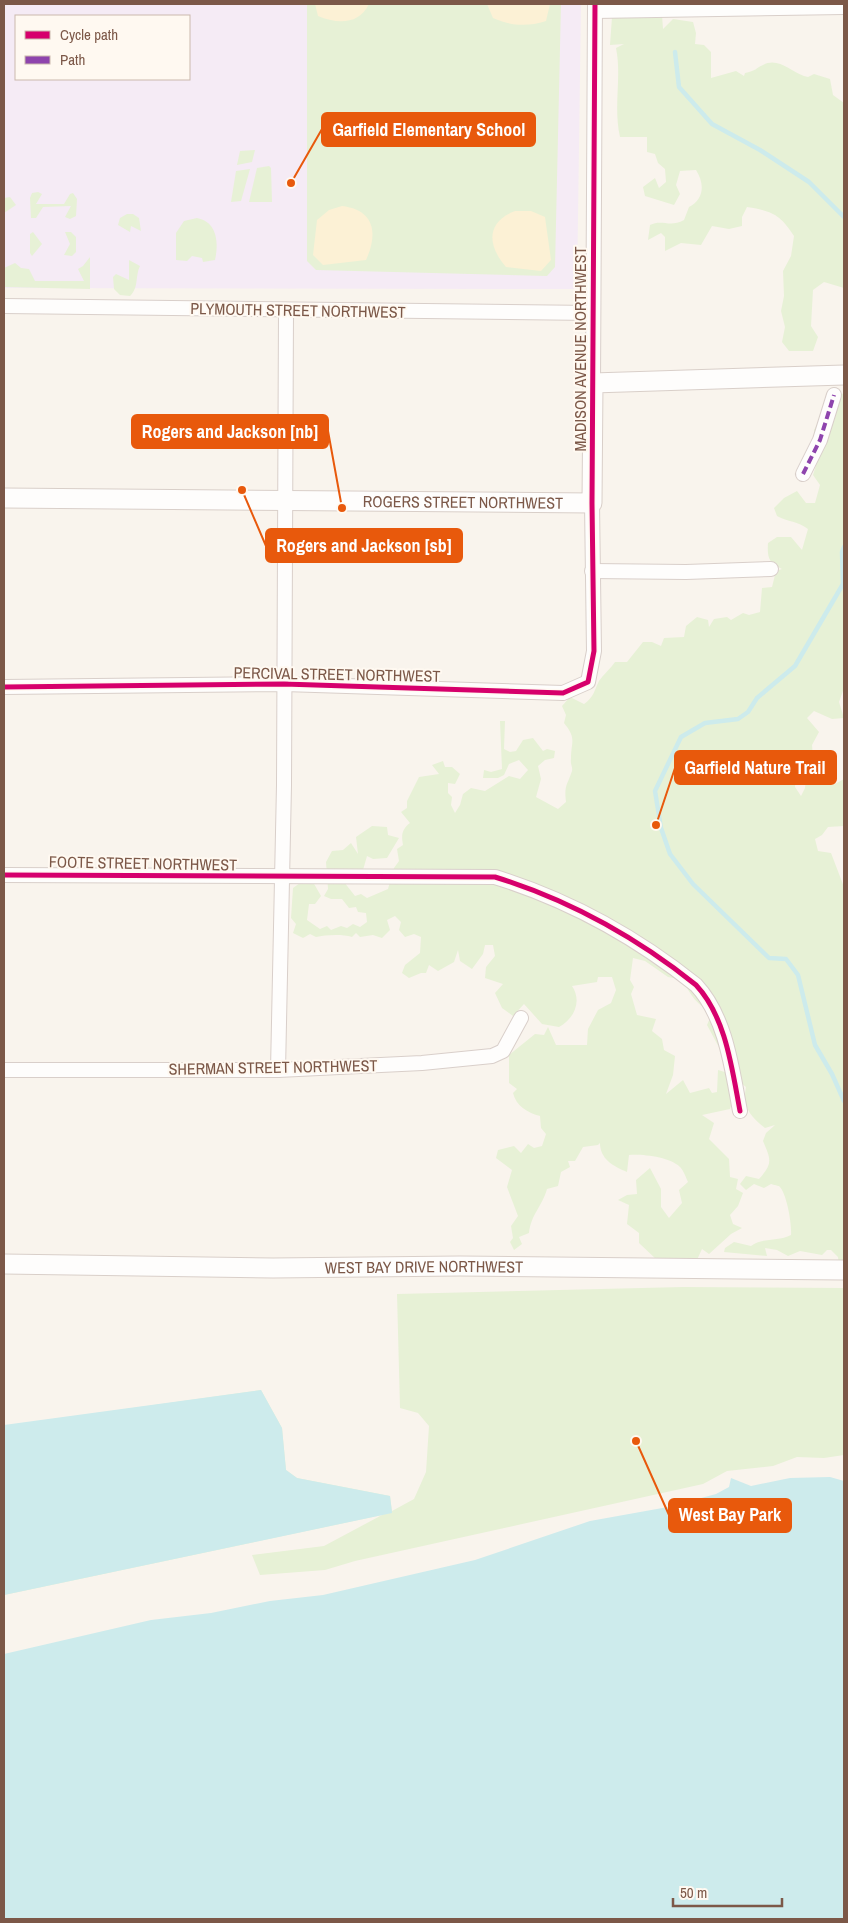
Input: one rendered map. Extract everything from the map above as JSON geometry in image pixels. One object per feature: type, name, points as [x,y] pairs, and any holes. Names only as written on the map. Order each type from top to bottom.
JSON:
[{"type":"street","points":[[595,7],[844,7]]},
{"type":"street","name":"MADISON AVENUE NORTHWEST","points":[[578,686],[588,682],[594,651],[592,503],[595,7]]},
{"type":"street","name":"PLYMOUTH STREET NORTHWEST","points":[[4,306],[593,313]]},
{"type":"street","points":[[278,1070],[282,877],[286,310]]},
{"type":"street","points":[[593,383],[844,376]]},
{"type":"street","points":[[804,474],[820,440],[834,395]]},
{"type":"street","name":"ROGERS STREET NORTHWEST","points":[[4,498],[592,503]]},
{"type":"street","points":[[592,571],[686,572],[771,568]]},
{"type":"street","name":"PERCIVAL STREET NORTHWEST","points":[[4,687],[284,684],[563,693],[578,686]]},
{"type":"street","name":"FOOTE STREET NORTHWEST","points":[[4,875],[495,877],[529,887],[567,904],[624,934],[671,966],[705,994],[720,1026],[731,1064],[740,1111]]},
{"type":"street","name":"SHERMAN STREET NORTHWEST","points":[[4,1070],[278,1070],[422,1063],[492,1056],[503,1051],[522,1018]]},
{"type":"street","name":"WEST BAY DRIVE NORTHWEST","points":[[4,1264],[266,1268],[460,1266],[844,1270]]},
{"type":"shaded area","points":[[4,4],[581,4],[577,289],[4,288]]},
{"type":"green space","points":[[307,4],[561,4],[555,267],[547,276],[316,270],[307,261]]},
{"type":"green space","points":[[662,15],[663,29],[673,19],[693,22],[696,33],[695,44],[704,45],[711,52],[711,78],[736,71],[744,76],[745,73],[760,66],[774,63],[804,76],[808,77],[814,74],[830,79],[833,95],[844,103],[844,288],[824,282],[813,290],[811,326],[818,337],[813,351],[789,351],[782,342],[785,327],[781,311],[784,296],[783,271],[791,256],[794,236],[780,218],[763,210],[747,207],[742,217],[742,226],[729,229],[712,226],[701,245],[681,243],[665,251],[665,237],[661,233],[648,240],[650,225],[654,223],[674,223],[684,220],[689,207],[698,200],[702,191],[701,181],[696,170],[680,171],[676,185],[680,194],[674,205],[645,196],[643,187],[655,178],[659,188],[666,182],[665,169],[658,163],[655,154],[647,152],[647,137],[620,137],[617,114],[618,59],[616,48],[624,44],[610,45],[612,17]]},
{"type":"green space","points":[[255,150],[252,162],[237,165],[240,151]]},
{"type":"green space","points":[[269,166],[271,168],[272,202],[249,202],[257,168]]},
{"type":"green space","points":[[250,169],[241,201],[231,202],[236,171]]},
{"type":"green space","points":[[38,192],[42,194],[36,204],[64,204],[70,194],[73,193],[77,199],[76,216],[70,219],[65,217],[71,206],[43,207],[36,218],[31,218],[30,198],[32,193]]},
{"type":"green space","points":[[10,197],[16,205],[4,213],[4,198]]},
{"type":"green space","points":[[127,214],[133,214],[139,218],[141,231],[131,226],[130,232],[118,225],[120,218]]},
{"type":"green space","points":[[197,218],[204,220],[213,228],[217,246],[215,260],[203,262],[202,258],[192,256],[187,261],[176,260],[176,233],[184,221]]},
{"type":"green space","points":[[33,232],[42,244],[32,256],[30,253],[30,234]]},
{"type":"green space","points":[[65,232],[71,232],[76,237],[76,252],[72,256],[64,255],[70,244]]},
{"type":"green space","points":[[90,257],[90,289],[4,287],[4,268],[15,263],[21,268],[29,269],[35,281],[84,281],[78,269]]},
{"type":"green space","points":[[129,260],[140,266],[136,286],[130,296],[120,295],[114,289],[113,277],[116,274],[129,280]]},
{"type":"green space","points":[[844,393],[844,688],[839,702],[844,718],[832,719],[814,711],[807,718],[819,732],[812,745],[813,757],[796,770],[795,787],[801,796],[805,788],[807,771],[815,771],[833,785],[844,779],[844,826],[828,827],[822,835],[815,839],[818,851],[831,853],[844,887],[844,1266],[839,1266],[838,1257],[831,1250],[827,1250],[822,1255],[800,1251],[788,1256],[777,1250],[765,1248],[767,1256],[724,1252],[725,1248],[734,1242],[751,1246],[760,1241],[791,1235],[787,1202],[779,1186],[771,1184],[764,1188],[754,1184],[746,1190],[740,1184],[746,1176],[759,1179],[767,1169],[769,1157],[763,1141],[766,1133],[775,1125],[765,1128],[751,1115],[746,1106],[746,1087],[736,1079],[707,1025],[712,1013],[695,999],[688,990],[684,980],[668,977],[645,961],[633,958],[630,980],[634,987],[631,994],[637,1015],[656,1019],[652,1031],[662,1039],[664,1050],[675,1056],[673,1075],[666,1094],[683,1080],[690,1093],[709,1088],[712,1093],[717,1092],[718,1070],[728,1073],[734,1097],[730,1109],[702,1115],[714,1123],[709,1139],[729,1159],[730,1177],[738,1179],[736,1189],[743,1193],[738,1206],[730,1215],[733,1224],[742,1228],[731,1234],[709,1254],[702,1249],[696,1262],[657,1260],[639,1243],[639,1233],[627,1224],[629,1205],[618,1200],[627,1195],[637,1194],[636,1180],[650,1168],[661,1189],[661,1207],[669,1218],[682,1203],[679,1190],[688,1182],[684,1172],[670,1161],[656,1157],[629,1155],[627,1172],[605,1158],[600,1143],[583,1147],[575,1161],[568,1161],[570,1167],[561,1172],[558,1186],[547,1189],[532,1221],[529,1233],[519,1237],[522,1244],[514,1250],[510,1242],[513,1238],[511,1226],[518,1216],[507,1187],[512,1170],[496,1158],[498,1150],[514,1146],[521,1153],[528,1144],[534,1148],[542,1146],[546,1134],[541,1128],[540,1116],[523,1108],[515,1098],[513,1093],[517,1089],[509,1083],[509,1055],[535,1034],[544,1035],[548,1027],[556,1045],[587,1045],[588,1029],[598,1010],[611,1003],[616,990],[612,977],[598,977],[597,982],[572,986],[576,997],[575,1009],[569,1019],[559,1027],[542,1024],[524,1004],[513,1016],[502,1008],[495,993],[503,984],[485,978],[486,967],[495,956],[493,945],[485,945],[483,954],[472,969],[460,961],[458,950],[454,962],[438,971],[429,965],[426,973],[409,978],[402,973],[405,965],[420,953],[421,937],[414,934],[405,937],[399,930],[401,922],[395,916],[387,920],[390,930],[382,938],[373,935],[360,937],[356,933],[352,937],[334,935],[316,937],[310,934],[303,938],[293,933],[296,924],[291,918],[293,888],[300,883],[313,882],[321,896],[315,904],[309,904],[307,920],[320,929],[327,926],[331,930],[341,926],[347,928],[353,924],[360,927],[367,922],[366,913],[358,912],[356,907],[349,908],[342,899],[331,899],[324,896],[328,889],[326,862],[332,851],[343,850],[351,843],[358,854],[356,837],[372,826],[387,827],[388,835],[399,838],[387,858],[373,859],[367,856],[363,870],[344,882],[355,896],[361,894],[367,898],[388,889],[394,868],[399,861],[397,849],[403,845],[403,832],[410,823],[401,812],[407,808],[407,801],[419,777],[439,774],[432,765],[443,761],[445,767],[452,767],[460,774],[455,784],[448,783],[448,793],[452,797],[451,805],[455,813],[460,805],[463,794],[471,788],[485,791],[509,776],[520,779],[528,770],[519,760],[509,764],[504,775],[498,778],[483,778],[484,770],[491,772],[502,769],[500,721],[505,721],[504,749],[510,752],[516,751],[523,740],[533,738],[543,751],[547,749],[555,751],[554,758],[545,760],[538,766],[541,779],[536,797],[558,809],[566,802],[566,789],[572,770],[572,737],[564,723],[566,715],[562,706],[570,697],[584,704],[590,699],[599,681],[615,662],[627,662],[643,642],[652,642],[661,646],[664,638],[684,637],[686,626],[697,617],[708,620],[709,627],[714,619],[727,617],[731,620],[743,613],[749,615],[760,612],[762,588],[772,587],[776,571],[782,569],[774,565],[770,559],[768,543],[777,537],[791,537],[802,550],[808,529],[800,524],[777,516],[774,508],[784,498],[797,491],[806,503],[815,503],[820,485],[813,475],[817,462],[814,430],[830,400]]},
{"type":"green space","points":[[683,1287],[844,1288],[844,1455],[824,1458],[797,1457],[773,1466],[727,1471],[703,1484],[355,1561],[325,1570],[260,1575],[252,1555],[324,1546],[382,1515],[4,1595],[4,1426],[261,1390],[282,1428],[286,1470],[297,1478],[390,1496],[392,1511],[414,1499],[426,1472],[429,1426],[418,1413],[400,1408],[397,1294]]},
{"type":"sand","points":[[315,4],[369,4],[359,16],[347,21],[340,21],[318,16]]},
{"type":"sand","points":[[487,4],[550,4],[546,21],[526,25],[506,23],[493,18]]},
{"type":"sand","points":[[342,206],[353,208],[367,218],[371,225],[372,233],[370,250],[366,260],[323,265],[313,255],[317,220],[329,210]]},
{"type":"sand","points":[[515,211],[531,211],[545,217],[551,260],[541,271],[506,267],[495,251],[492,235],[494,228],[499,221]]},
{"type":"water","points":[[261,1390],[282,1428],[286,1470],[297,1478],[390,1496],[392,1513],[4,1595],[4,1425]]},
{"type":"water","points":[[830,1477],[844,1481],[844,1919],[4,1919],[4,1654],[151,1620],[211,1613],[270,1601],[323,1595],[475,1560],[590,1521],[668,1507],[716,1494],[729,1487],[731,1478],[751,1486],[790,1478]]},
{"type":"waterway","points":[[675,52],[679,87],[712,124],[760,150],[809,182],[844,217]]},
{"type":"waterway","points":[[844,547],[842,552],[843,584],[795,666],[757,698],[748,712],[738,719],[705,723],[681,737],[655,791],[661,828],[670,854],[693,884],[769,958],[786,959],[798,975],[815,1045],[832,1074],[844,1101]]},
{"type":"marked path","points":[[803,474],[820,440],[834,395]]},
{"type":"cycle path","points":[[4,687],[284,684],[563,693],[588,682],[594,651],[592,503],[595,4]]},
{"type":"cycle path","points":[[4,875],[495,877],[549,897],[601,922],[650,951],[696,985],[706,998],[721,1028],[740,1111]]},
{"type":"place","name":"Garfield Elementary School","points":[[291,183]]},
{"type":"place","name":"Rogers and Jackson [sb]","points":[[242,490]]},
{"type":"place","name":"Rogers and Jackson [nb]","points":[[342,508]]},
{"type":"place","name":"Garfield Nature Trail","points":[[656,825]]},
{"type":"place","name":"West Bay Park","points":[[636,1441]]}]
